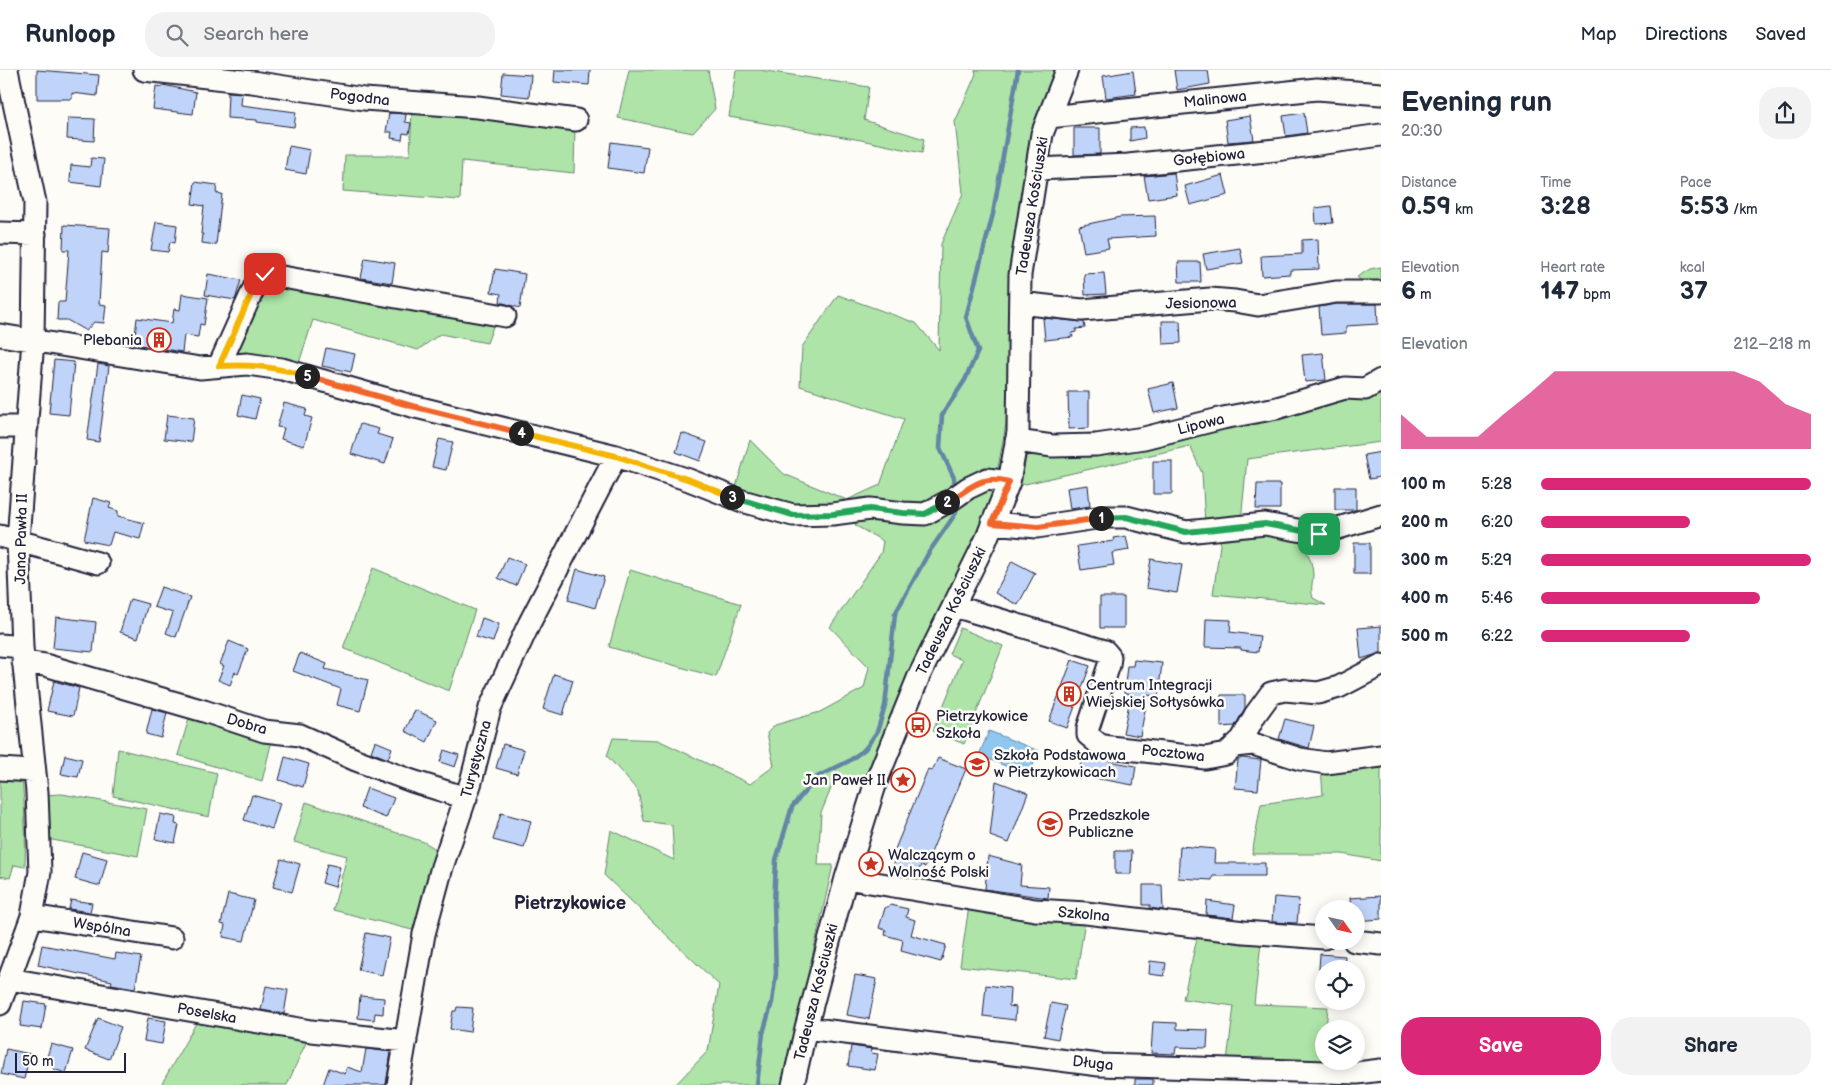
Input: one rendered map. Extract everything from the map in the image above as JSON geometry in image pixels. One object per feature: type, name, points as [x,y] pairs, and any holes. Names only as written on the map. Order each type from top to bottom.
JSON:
[{"type":"street","name":"Jana Pawła II","points":[[4,989],[32,916],[40,872],[37,792],[9,538],[27,427],[33,340],[35,202],[7,70]]},
{"type":"street","name":"Pogodna","points":[[144,70],[252,82],[364,99],[478,108],[576,120]]},
{"type":"street","name":"Tadeusza Kościuszki","points":[[794,1085],[806,1028],[846,878],[876,782],[919,676],[954,606],[1009,482],[1018,432],[1020,275],[1042,134],[1067,70]]},
{"type":"street","name":"Malinowa","points":[[1049,117],[1317,89],[1381,94]]},
{"type":"street","name":"Gołębiowa","points":[[1037,169],[1128,165],[1276,150],[1381,135]]},
{"type":"street","points":[[0,233],[35,234]]},
{"type":"street","points":[[219,366],[258,279],[265,274],[505,316]]},
{"type":"street","name":"Jesionowa","points":[[1020,303],[1082,310],[1210,300],[1235,301],[1258,305],[1336,292],[1381,292]]},
{"type":"street","points":[[0,335],[200,368],[248,364],[282,369],[412,406],[616,456],[690,480],[742,501],[793,515],[833,514],[870,509],[925,514],[987,479],[1009,482]]},
{"type":"street","name":"Lipowa","points":[[1016,441],[1053,446],[1144,438],[1223,418],[1277,408],[1345,388],[1365,389],[1381,380]]},
{"type":"street","points":[[0,427],[27,427]]},
{"type":"street","name":"Turystyczna","points":[[398,1085],[424,934],[442,867],[466,798],[490,708],[529,624],[616,456]]},
{"type":"street","points":[[992,523],[1038,527],[1103,517],[1126,517],[1186,532],[1265,524],[1319,534],[1381,515]]},
{"type":"street","points":[[9,538],[98,563]]},
{"type":"street","name":"Pocztowa","points":[[954,606],[1105,651],[1110,657],[1088,728],[1088,735],[1100,745],[1205,758],[1226,754],[1242,739],[1255,715],[1271,693],[1285,690],[1318,693],[1339,687],[1381,665]]},
{"type":"street","name":"Dobra","points":[[0,645],[45,665],[204,711],[264,731],[300,735],[356,760],[412,781],[466,798]]},
{"type":"street","points":[[1234,746],[1253,744],[1300,759],[1326,763],[1381,756]]},
{"type":"street","points":[[0,769],[34,771]]},
{"type":"street","name":"Szkolna","points":[[846,878],[1035,910],[1086,913],[1244,932],[1315,937]]},
{"type":"street","name":"Wspólna","points":[[32,916],[172,938]]},
{"type":"street","points":[[1365,942],[1381,944]]},
{"type":"street","name":"Poselska","points":[[4,989],[311,1031],[406,1041]]},
{"type":"street","name":"Długa","points":[[806,1028],[1099,1064],[1357,1073],[1381,1070]]},
{"type":"green space","points":[[629,70],[708,70],[715,109],[693,133],[618,118]]},
{"type":"green space","points":[[736,70],[760,70],[869,87],[864,120],[924,139],[922,153],[861,140],[729,117]]},
{"type":"green space","points":[[975,70],[1055,70],[1036,124],[1021,191],[1011,278],[1006,424],[993,495],[983,523],[912,665],[863,783],[837,774],[821,813],[818,865],[833,865],[783,1085],[675,1085],[708,1051],[719,985],[604,875],[611,830],[674,860],[672,825],[644,821],[638,791],[607,756],[613,738],[658,740],[750,784],[774,766],[767,733],[775,725],[820,712],[864,688],[869,667],[830,627],[881,553],[883,541],[856,526],[849,508],[799,509],[735,490],[750,440],[784,474],[847,500],[880,485],[904,419],[800,386],[802,347],[838,295],[916,323],[939,350],[941,244],[963,193],[955,122],[976,74]]},
{"type":"green space","points":[[412,107],[575,125],[574,173],[462,161],[460,200],[343,191],[345,155],[410,155]]},
{"type":"green space","points":[[1381,267],[1381,288],[1371,289],[1357,277],[1370,269]]},
{"type":"green space","points":[[261,282],[495,321],[487,343],[440,334],[418,350],[313,320],[298,366],[229,358]]},
{"type":"green space","points":[[1344,391],[1381,396],[1381,442],[1247,459],[1241,522],[1205,524],[1202,473],[1190,446],[1021,485],[1028,446],[1050,449]]},
{"type":"green space","points":[[1222,531],[1295,533],[1311,562],[1313,598],[1326,605],[1213,594]]},
{"type":"green space","points":[[373,568],[475,610],[449,691],[343,648]]},
{"type":"green space","points":[[630,570],[741,604],[716,677],[609,647]]},
{"type":"green space","points":[[960,628],[1003,646],[964,744],[933,731],[962,660],[949,654]]},
{"type":"green space","points":[[191,712],[272,740],[262,781],[178,755]]},
{"type":"green space","points":[[118,749],[217,773],[209,817],[113,796]]},
{"type":"green space","points":[[1381,759],[1381,861],[1342,854],[1252,854],[1261,804],[1323,795],[1321,767]]},
{"type":"green space","points":[[0,776],[22,779],[25,867],[14,865],[10,878],[0,876]]},
{"type":"green space","points":[[62,794],[147,809],[138,856],[47,839],[43,795]]},
{"type":"green space","points":[[306,802],[424,842],[443,855],[420,932],[333,910],[347,856],[294,842]]},
{"type":"green space","points":[[969,906],[1085,920],[1076,979],[960,966]]},
{"type":"green space","points":[[1198,934],[1261,943],[1254,1004],[1315,1006],[1315,1010],[1328,1010],[1327,1020],[1315,1020],[1315,1066],[1227,1061],[1234,1006],[1183,999]]},
{"type":"green space","points":[[199,1018],[309,1036],[287,1085],[161,1085]]},
{"type":"water","points":[[989,731],[1039,751],[1029,776],[979,755]]},
{"type":"building","points":[[37,70],[99,75],[97,96],[72,93],[72,99],[37,99]]},
{"type":"building","points":[[555,70],[590,70],[589,85],[554,82]]},
{"type":"building","points":[[1174,70],[1208,70],[1210,84],[1177,90]]},
{"type":"building","points":[[1133,71],[1136,94],[1106,98],[1103,76]]},
{"type":"building","points":[[503,73],[531,75],[529,97],[501,94]]},
{"type":"building","points":[[163,85],[196,92],[193,114],[153,109],[156,86],[163,87]]},
{"type":"building","points":[[228,92],[242,93],[241,105],[296,112],[294,127],[257,122],[257,120],[227,118]]},
{"type":"building","points":[[389,113],[406,114],[405,122],[411,123],[409,134],[403,133],[402,140],[391,138],[392,132],[386,132]]},
{"type":"building","points":[[1304,113],[1307,133],[1286,136],[1283,116]]},
{"type":"building","points":[[1250,116],[1254,140],[1228,142],[1225,120]]},
{"type":"building","points":[[68,118],[95,119],[94,141],[67,139]]},
{"type":"building","points":[[1144,127],[1145,138],[1130,141],[1130,128]]},
{"type":"building","points":[[1074,128],[1100,128],[1100,154],[1074,155]]},
{"type":"building","points":[[611,142],[648,147],[644,173],[608,168]]},
{"type":"building","points":[[289,146],[310,150],[306,174],[285,170]]},
{"type":"building","points":[[91,158],[104,159],[101,186],[70,182],[71,165],[90,167]]},
{"type":"building","points":[[1174,173],[1177,195],[1148,199],[1144,176]]},
{"type":"building","points":[[1223,175],[1228,195],[1190,205],[1185,186]]},
{"type":"building","points":[[195,182],[217,185],[216,193],[222,194],[216,245],[202,243],[204,206],[192,204]]},
{"type":"building","points":[[1331,206],[1333,223],[1316,224],[1315,208]]},
{"type":"building","points":[[1155,216],[1156,236],[1107,239],[1109,248],[1084,252],[1079,226],[1120,217]]},
{"type":"building","points":[[156,222],[177,225],[175,243],[170,242],[168,252],[151,250]]},
{"type":"building","points":[[64,225],[110,228],[108,253],[102,252],[99,304],[106,305],[104,323],[94,322],[86,331],[67,320],[57,320],[58,302],[65,302],[69,250],[63,250]]},
{"type":"building","points":[[1318,239],[1319,269],[1290,270],[1290,274],[1262,276],[1261,256],[1302,254],[1302,240]]},
{"type":"building","points":[[1240,248],[1243,263],[1206,269],[1203,254]]},
{"type":"building","points":[[365,258],[395,263],[392,283],[361,278]]},
{"type":"building","points":[[1178,262],[1200,262],[1201,282],[1179,282]]},
{"type":"building","points":[[495,269],[525,274],[520,308],[500,302],[501,294],[491,292]]},
{"type":"building","points":[[1104,273],[1106,294],[1085,295],[1084,274]]},
{"type":"building","points":[[208,274],[241,280],[235,300],[205,295]]},
{"type":"building","points":[[182,294],[208,298],[204,325],[200,324],[198,337],[184,335],[182,352],[134,344],[137,318],[172,323],[174,309],[180,310]]},
{"type":"building","points":[[1337,304],[1377,304],[1378,324],[1346,326],[1346,333],[1321,335],[1319,307]]},
{"type":"building","points":[[1043,318],[1084,322],[1085,328],[1076,329],[1076,332],[1072,333],[1073,337],[1045,340]]},
{"type":"building","points":[[1162,321],[1180,321],[1181,343],[1163,344]]},
{"type":"building","points":[[326,348],[355,354],[351,372],[322,366]]},
{"type":"building","points":[[1323,353],[1326,380],[1305,382],[1302,355]]},
{"type":"building","points":[[54,360],[74,362],[69,415],[49,413]]},
{"type":"building","points":[[98,364],[109,366],[99,442],[87,440]]},
{"type":"building","points":[[1173,383],[1178,408],[1154,413],[1148,389]]},
{"type":"building","points":[[1068,392],[1089,392],[1089,428],[1069,429]]},
{"type":"building","points":[[242,395],[260,399],[255,419],[238,415]]},
{"type":"building","points":[[284,403],[307,409],[305,416],[312,418],[304,446],[281,439],[284,428],[277,427]]},
{"type":"building","points":[[167,415],[194,418],[191,442],[164,439]]},
{"type":"building","points":[[360,424],[379,429],[377,434],[393,439],[385,464],[351,454]]},
{"type":"building","points":[[682,433],[707,442],[700,461],[676,452]]},
{"type":"building","points":[[439,439],[453,442],[446,470],[432,467]]},
{"type":"building","points":[[1381,452],[1381,477],[1369,479],[1364,455]]},
{"type":"building","points":[[1153,461],[1172,461],[1172,494],[1153,494]]},
{"type":"building","points":[[1257,484],[1280,484],[1280,509],[1256,509]]},
{"type":"building","points":[[1088,485],[1090,506],[1070,509],[1067,488]]},
{"type":"building","points":[[1335,487],[1356,487],[1356,510],[1335,510]]},
{"type":"building","points":[[93,498],[111,503],[109,508],[118,511],[118,516],[144,523],[140,539],[113,532],[109,545],[84,540]]},
{"type":"building","points":[[1126,536],[1129,550],[1112,553],[1114,565],[1081,570],[1077,546],[1114,541],[1113,538]]},
{"type":"building","points":[[1354,543],[1370,543],[1370,574],[1354,574]]},
{"type":"building","points":[[507,557],[525,564],[516,586],[498,578]]},
{"type":"building","points":[[1151,559],[1182,565],[1177,593],[1146,588]]},
{"type":"building","points":[[1012,561],[1035,573],[1018,605],[995,593]]},
{"type":"building","points":[[577,569],[604,577],[595,608],[568,600]]},
{"type":"building","points":[[161,587],[190,597],[176,637],[166,633],[173,613],[154,607]]},
{"type":"building","points":[[1100,597],[1124,597],[1124,628],[1100,628]]},
{"type":"building","points":[[130,599],[148,604],[138,638],[120,632]]},
{"type":"building","points":[[56,617],[96,622],[93,652],[53,648]]},
{"type":"building","points":[[482,618],[499,624],[493,642],[476,637]]},
{"type":"building","points":[[1206,619],[1231,620],[1230,632],[1260,636],[1258,652],[1241,650],[1241,648],[1205,647]]},
{"type":"building","points":[[1381,626],[1381,653],[1361,659],[1358,628]]},
{"type":"building","points":[[229,641],[248,649],[238,674],[235,672],[230,685],[218,680],[224,666],[220,664]]},
{"type":"building","points":[[300,653],[327,664],[325,669],[368,680],[360,711],[337,705],[341,689],[293,671]]},
{"type":"building","name":"Centrum Integracji Wiejskiej Sołtysówka","points":[[1072,660],[1090,666],[1067,728],[1049,721]]},
{"type":"building","points":[[1134,660],[1162,663],[1158,697],[1148,695],[1140,736],[1123,733],[1131,694],[1124,693],[1127,666],[1133,666]]},
{"type":"building","points":[[554,674],[573,680],[563,715],[543,709]]},
{"type":"building","points":[[54,681],[79,688],[73,716],[47,711]]},
{"type":"building","points":[[1221,695],[1245,695],[1245,708],[1235,726],[1221,727]]},
{"type":"building","points":[[152,709],[167,713],[161,738],[146,734]]},
{"type":"building","points":[[415,710],[437,720],[427,742],[405,731]]},
{"type":"building","points":[[1285,719],[1314,726],[1309,748],[1279,739]]},
{"type":"building","points":[[375,741],[392,748],[388,759],[371,752]]},
{"type":"building","points":[[503,744],[524,750],[517,774],[496,768]]},
{"type":"building","points":[[444,750],[459,755],[455,767],[440,762]]},
{"type":"building","points":[[1083,754],[1136,766],[1133,785],[1078,775]]},
{"type":"building","points":[[65,755],[82,759],[78,777],[61,774]]},
{"type":"building","points":[[285,757],[309,764],[303,787],[279,780]]},
{"type":"building","points":[[938,758],[966,769],[925,867],[921,865],[916,877],[911,876],[892,868],[897,857],[893,854],[928,769],[932,771]]},
{"type":"building","points":[[1242,758],[1261,760],[1258,790],[1235,788],[1238,760]]},
{"type":"building","points":[[996,781],[1028,793],[1009,843],[990,836]]},
{"type":"building","points":[[367,788],[394,798],[386,818],[360,808]]},
{"type":"building","points":[[252,795],[280,803],[272,829],[244,820]]},
{"type":"building","points":[[501,813],[531,821],[524,848],[493,840]]},
{"type":"building","points":[[160,814],[176,817],[175,824],[179,825],[175,843],[155,839]]},
{"type":"building","points":[[1180,846],[1215,849],[1214,863],[1265,863],[1265,876],[1213,876],[1212,880],[1178,878]]},
{"type":"building","points":[[1115,851],[1132,851],[1131,874],[1115,874]]},
{"type":"building","points":[[82,852],[107,859],[100,886],[75,879]]},
{"type":"building","points":[[988,856],[1022,865],[1020,885],[1049,887],[1048,898],[985,889]]},
{"type":"building","points":[[281,859],[300,864],[292,892],[273,887]]},
{"type":"building","points":[[327,864],[340,867],[335,887],[322,883]]},
{"type":"building","points":[[1143,885],[1162,885],[1163,910],[1150,908],[1150,905],[1143,905]]},
{"type":"building","points":[[228,894],[254,900],[244,941],[223,937],[225,925],[221,924]]},
{"type":"building","points":[[1381,896],[1381,919],[1365,920],[1365,900],[1350,900],[1350,898]]},
{"type":"building","points":[[1274,897],[1299,899],[1297,923],[1272,922]]},
{"type":"building","points":[[71,900],[92,903],[90,912],[69,909]]},
{"type":"building","points":[[1207,901],[1235,905],[1233,918],[1206,915]]},
{"type":"building","points":[[891,905],[908,909],[906,917],[915,920],[911,935],[946,945],[941,962],[901,951],[903,940],[885,935],[886,930],[879,928],[885,908]]},
{"type":"building","points":[[366,933],[390,938],[382,975],[358,970]]},
{"type":"building","points":[[42,945],[115,959],[116,953],[141,957],[135,988],[111,984],[112,981],[38,965]]},
{"type":"building","points":[[1320,954],[1345,956],[1345,960],[1320,960]]},
{"type":"building","points":[[1150,961],[1166,963],[1164,976],[1149,974]]},
{"type":"building","points":[[855,975],[877,979],[869,1019],[847,1015]]},
{"type":"building","points":[[986,985],[1010,988],[1009,1006],[1016,1007],[1015,1020],[983,1016]]},
{"type":"building","points":[[266,986],[288,990],[284,1014],[261,1010]]},
{"type":"building","points":[[360,996],[384,998],[383,1014],[375,1013],[374,1020],[358,1018]]},
{"type":"building","points":[[24,1001],[46,1004],[42,1029],[20,1026]]},
{"type":"building","points":[[1051,1003],[1066,1006],[1058,1039],[1044,1036]]},
{"type":"building","points":[[457,1007],[473,1008],[470,1032],[450,1029],[453,1011],[456,1011]]},
{"type":"building","points":[[98,1018],[121,1027],[109,1059],[85,1050]]},
{"type":"building","points":[[148,1018],[166,1021],[162,1044],[144,1041]]},
{"type":"building","points":[[1153,1022],[1177,1023],[1177,1029],[1208,1030],[1207,1048],[1176,1047],[1175,1054],[1151,1053]]},
{"type":"building","points":[[51,1044],[73,1050],[66,1073],[53,1069],[55,1063],[46,1060]]},
{"type":"building","points":[[851,1046],[872,1049],[871,1053],[878,1054],[875,1070],[848,1066]]},
{"type":"building","points":[[6,1049],[30,1054],[24,1079],[1,1074]]},
{"type":"building","points":[[366,1049],[391,1052],[386,1085],[323,1085],[329,1068],[345,1074],[347,1067],[362,1072]]},
{"type":"building","points":[[1135,1079],[1153,1079],[1153,1085],[1135,1085]]},
{"type":"waterway","points":[[955,490],[954,478],[940,448],[942,415],[965,380],[978,351],[966,317],[993,214],[1018,70]]},
{"type":"waterway","points":[[757,1085],[763,1033],[772,1002],[776,974],[774,904],[776,860],[792,807],[817,777],[849,761],[865,749],[877,732],[885,706],[895,614],[929,552],[956,513],[956,506]]},
{"type":"place","name":"Plebania","points":[[159,340]]},
{"type":"place","name":"Centrum Integracji Wiejskiej Sołtysówka","points":[[1069,694]]},
{"type":"place","name":"Pietrzykowice Szkoła","points":[[918,725]]},
{"type":"place","name":"Szkoła Podstawowa w Pietrzykowicach","points":[[977,764]]},
{"type":"place","name":"Jan Paweł II","points":[[903,780]]},
{"type":"place","name":"Przedszkole Publiczne","points":[[1050,824]]},
{"type":"place","name":"Walczącym o Wolność Polski","points":[[871,864]]},
{"type":"district","name":"Pietrzykowice","points":[[570,903]]},
{"type":"route","points":[[265,274],[258,279],[219,366],[248,364],[282,369],[412,406],[616,456],[690,480],[742,501],[793,515],[833,514],[870,509],[925,514],[968,488],[987,479],[998,479],[1009,482],[992,523],[1038,527],[1103,517],[1126,517],[1186,532],[1265,524],[1319,534]]}]
